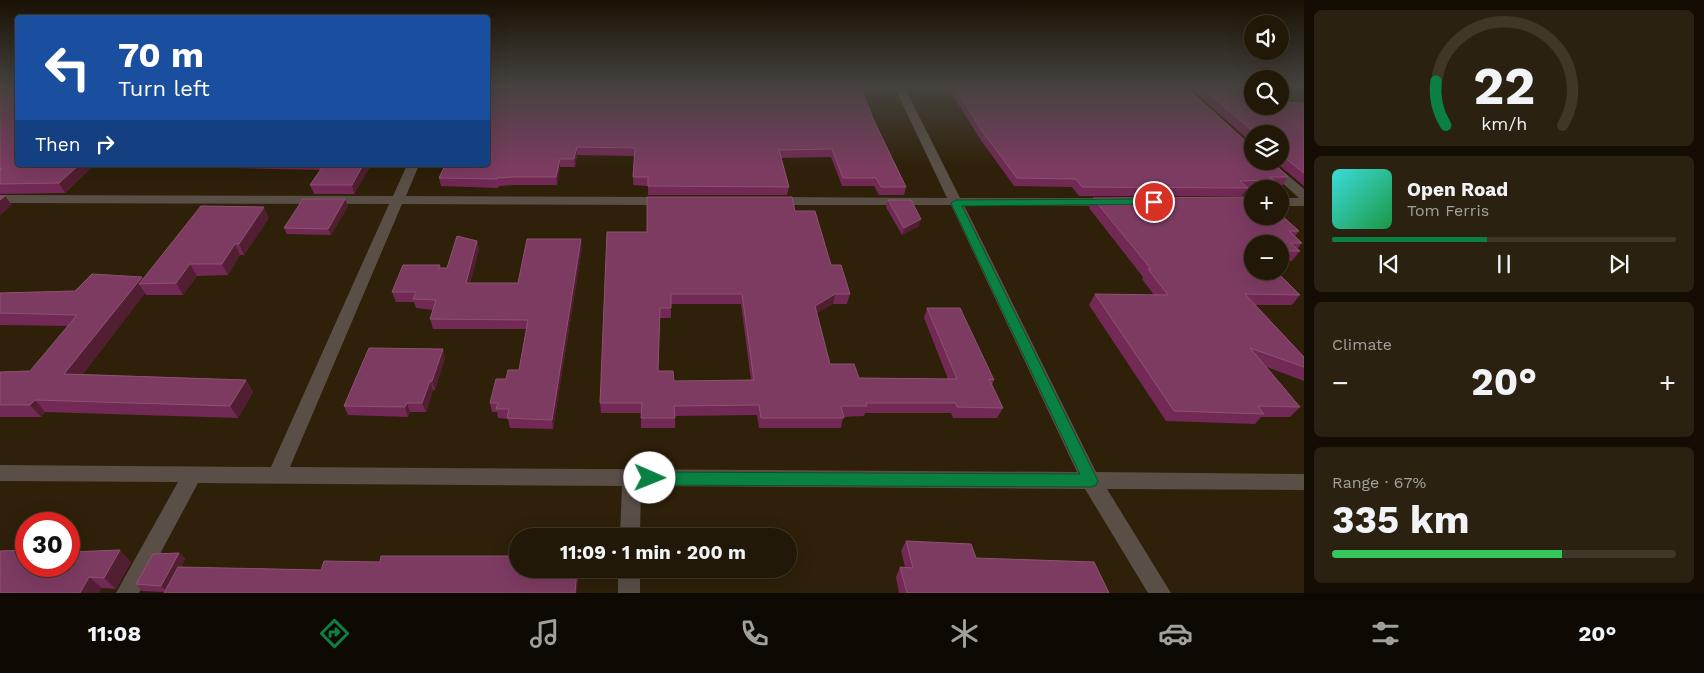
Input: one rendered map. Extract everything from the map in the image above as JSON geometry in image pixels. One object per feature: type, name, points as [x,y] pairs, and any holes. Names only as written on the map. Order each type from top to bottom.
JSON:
[{"type":"street","points":[[912,114],[1091,481],[1160,593]]},
{"type":"street","points":[[276,476],[412,167]]},
{"type":"street","points":[[1274,170],[1304,196]]},
{"type":"street","points":[[0,199],[678,201]]},
{"type":"street","points":[[757,201],[1124,202]]},
{"type":"street","points":[[1289,202],[1304,202]]},
{"type":"street","points":[[0,473],[1304,482]]},
{"type":"street","points":[[127,593],[192,474]]},
{"type":"street","points":[[630,528],[632,478]]},
{"type":"street","points":[[628,593],[629,578]]},
{"type":"building","points":[[0,114],[15,114],[15,167],[77,167],[59,183],[0,184],[0,170],[2,169],[0,169]]},
{"type":"building","points":[[490,114],[871,114],[906,187],[881,187],[876,178],[843,178],[832,149],[779,150],[789,187],[648,186],[648,177],[633,177],[635,148],[577,147],[574,159],[560,159],[556,177],[439,178],[444,167],[490,167]]},
{"type":"building","points":[[971,114],[1215,114],[1244,140],[1244,170],[1281,170],[1288,177],[1270,177],[1274,180],[1240,181],[1244,184],[1244,188],[1082,187],[1076,179],[1017,178]]},
{"type":"building","points":[[1232,114],[1304,114],[1304,173],[1289,161],[1289,125],[1246,125]]},
{"type":"building","points":[[323,167],[362,167],[352,185],[310,185]]},
{"type":"building","points":[[647,197],[792,197],[795,211],[815,211],[831,265],[841,265],[850,294],[835,294],[815,306],[830,364],[854,364],[859,378],[957,379],[927,308],[960,308],[994,380],[989,379],[1003,408],[957,407],[956,403],[866,403],[867,406],[841,406],[844,418],[761,418],[759,405],[674,406],[675,418],[641,418],[642,403],[600,403],[607,232],[647,232]],"holes":[[[671,294],[742,294],[754,380],[674,381],[673,371],[658,371],[660,308],[671,308]]]},
{"type":"building","points":[[1244,197],[1244,225],[1289,225],[1289,222],[1299,231],[1289,231],[1302,243],[1290,243],[1300,251],[1289,251],[1289,235],[1244,235],[1244,280],[1285,280],[1300,295],[1245,294],[1304,357],[1304,367],[1250,348],[1300,407],[1258,406],[1264,414],[1174,411],[1095,294],[1168,295],[1148,269],[1151,269],[1093,198]]},
{"type":"building","points":[[303,199],[345,199],[328,229],[284,228]]},
{"type":"building","points":[[888,200],[911,200],[921,219],[904,228]]},
{"type":"building","points":[[201,206],[264,207],[239,244],[235,244],[222,264],[190,264],[176,283],[139,284]]},
{"type":"building","points":[[457,236],[477,241],[466,283],[518,283],[527,239],[581,239],[552,420],[507,418],[509,409],[496,409],[498,403],[490,403],[496,379],[506,379],[508,370],[519,370],[528,320],[430,319],[436,300],[413,299],[416,292],[392,292],[403,265],[440,265],[438,268],[447,268]]},
{"type":"building","points":[[92,274],[142,277],[64,374],[246,380],[230,406],[35,400],[30,405],[0,405],[0,372],[30,371],[77,315],[0,313],[0,293],[75,291]]},
{"type":"building","points":[[369,348],[443,349],[422,403],[407,403],[405,407],[344,406]]},
{"type":"building","points":[[906,541],[971,544],[976,558],[1094,562],[1109,593],[907,593],[900,567],[913,568]]},
{"type":"building","points":[[15,550],[15,577],[80,577],[80,552],[120,550],[104,578],[89,577],[80,593],[0,593],[0,551]]},
{"type":"building","points":[[179,553],[161,586],[136,584],[153,554]]},
{"type":"building","points":[[381,556],[509,556],[509,578],[576,578],[575,593],[164,593],[178,567],[321,570],[324,561],[380,562]]},
{"type":"route","points":[[650,478],[1091,481],[956,203],[1154,202]]}]
